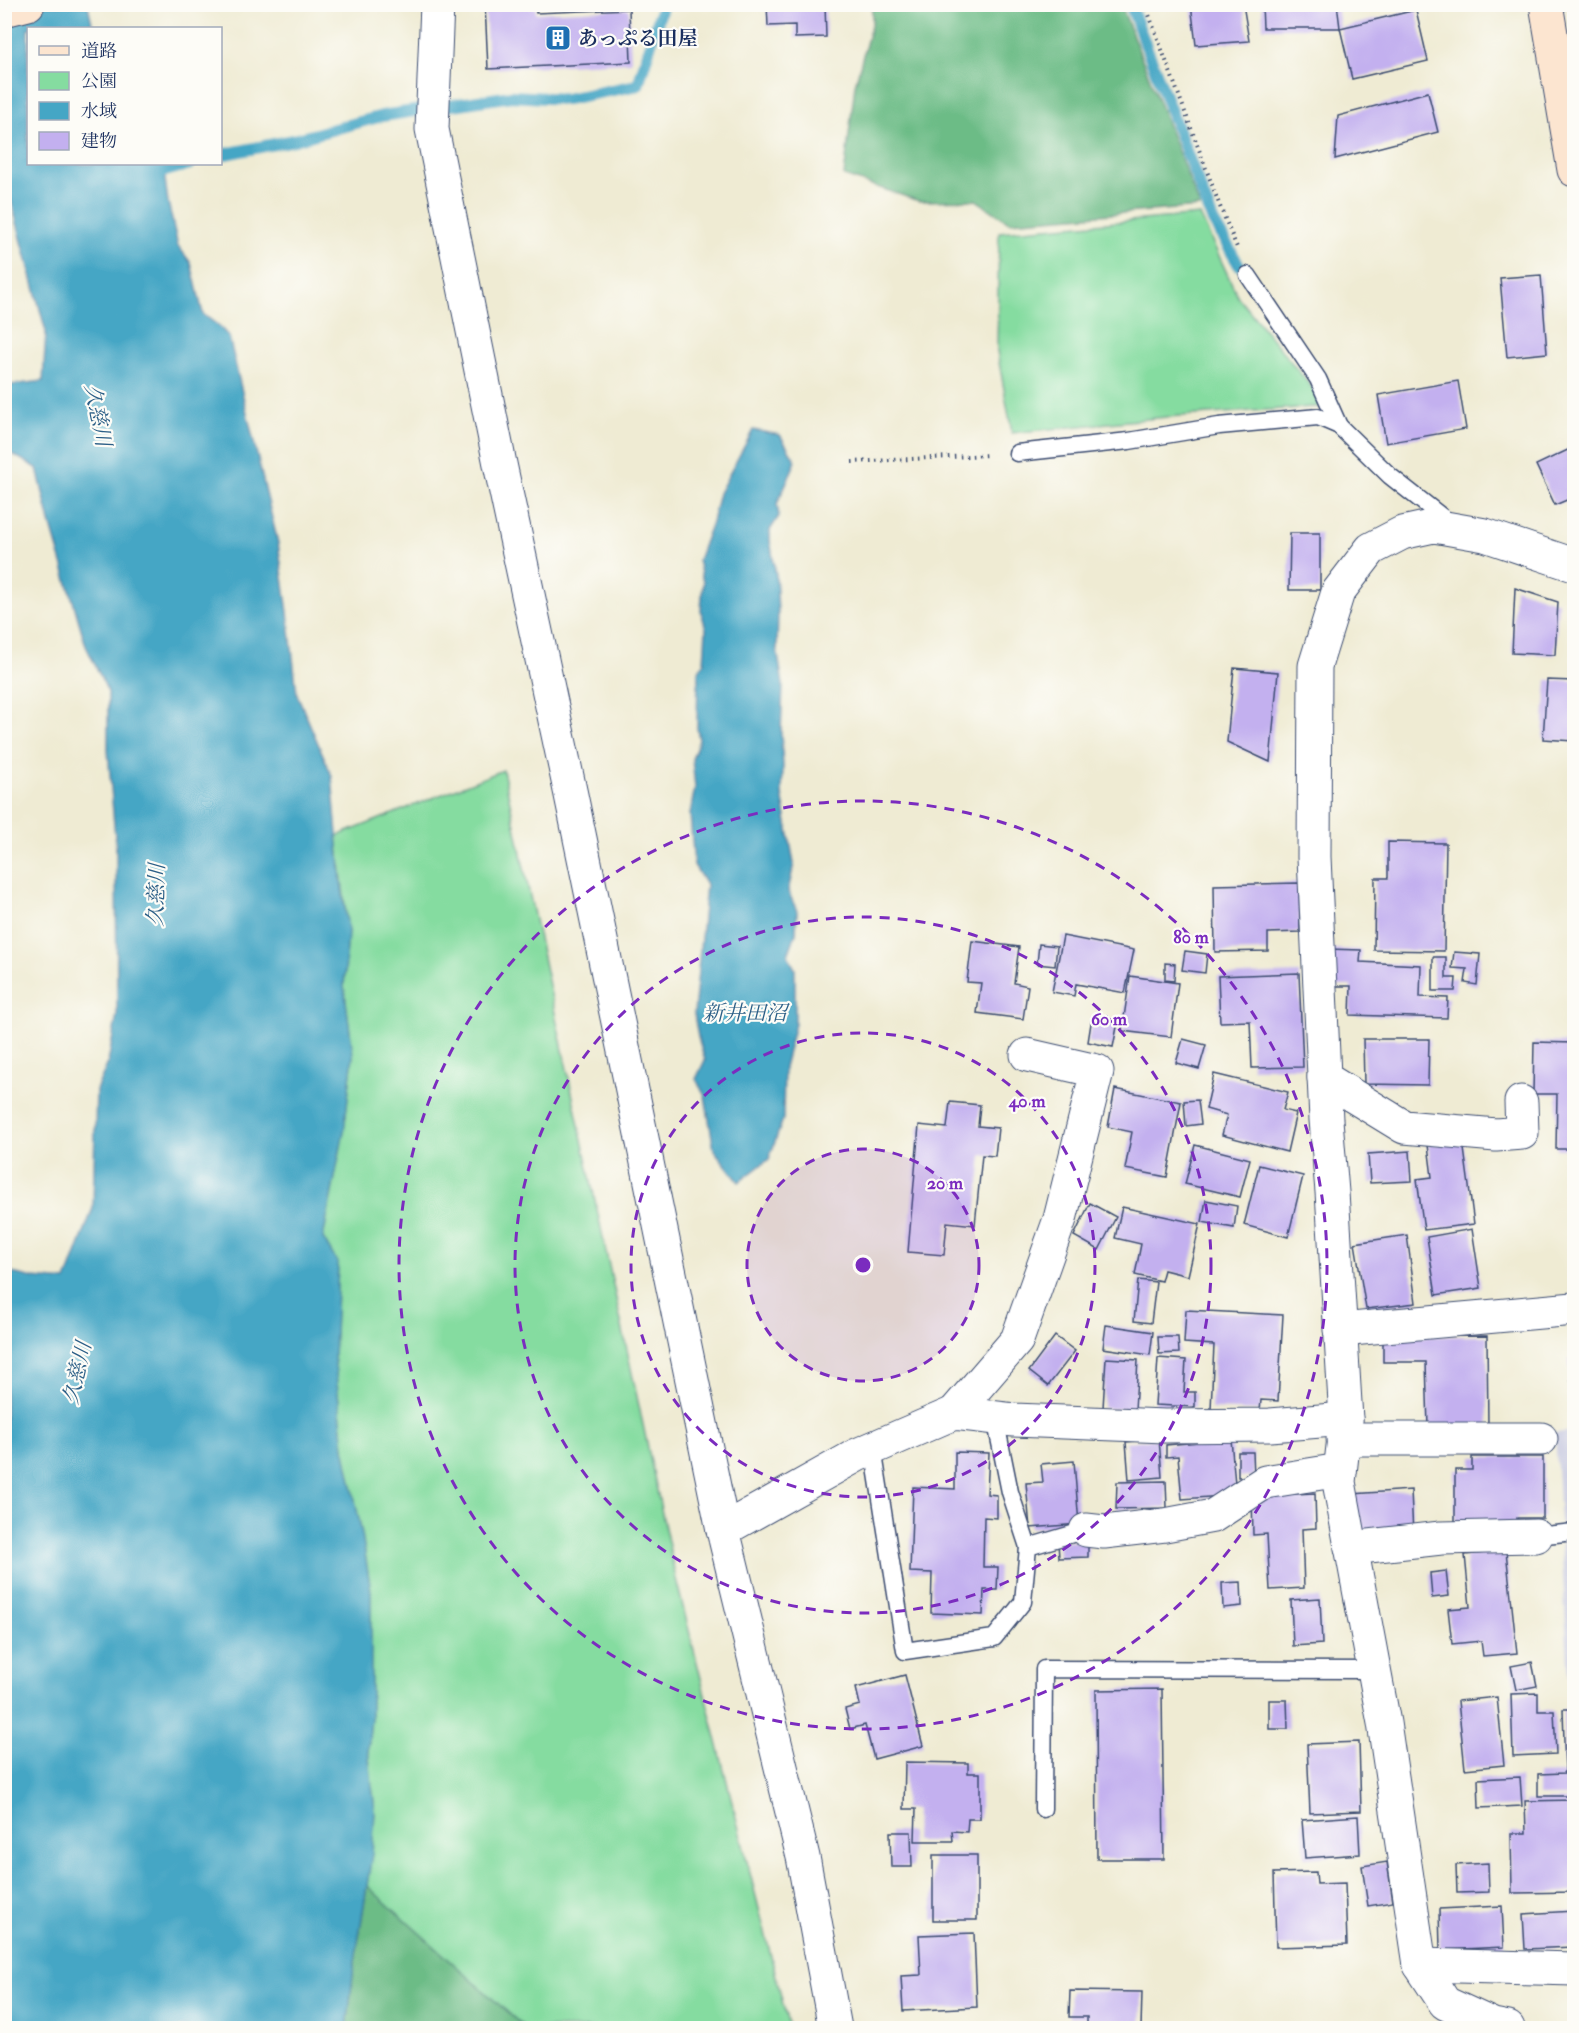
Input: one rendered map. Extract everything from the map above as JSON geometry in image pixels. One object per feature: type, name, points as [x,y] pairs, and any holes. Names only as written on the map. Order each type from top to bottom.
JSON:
[{"type":"street","points":[[4,10],[28,4]]},
{"type":"street","points":[[437,4],[432,129],[723,1530],[803,1857],[835,2028]]},
{"type":"street","points":[[1546,4],[1575,170]]},
{"type":"street","points":[[1508,2028],[1493,2025],[1445,2003],[1420,1965],[1386,1735],[1339,1482],[1343,1443],[1340,1330],[1323,1078],[1314,857],[1315,666],[1338,592],[1371,549],[1402,532],[1434,526],[1485,535],[1575,565]]},
{"type":"street","points":[[723,1530],[873,1448],[954,1413],[1017,1340],[1060,1219],[1097,1071],[1027,1055]]},
{"type":"street","points":[[1323,1078],[1404,1127],[1496,1135],[1522,1133],[1521,1102]]},
{"type":"street","points":[[1340,1330],[1575,1309]]},
{"type":"street","points":[[954,1413],[996,1418],[1165,1426],[1270,1425],[1343,1443],[1541,1439]]},
{"type":"street","points":[[1086,1530],[1104,1533],[1213,1516],[1265,1482],[1343,1443]]},
{"type":"street","points":[[1351,1548],[1441,1538],[1536,1536]]},
{"type":"street","points":[[1420,1965],[1575,1969]]},
{"type":"lane","points":[[1248,275],[1318,379],[1339,426]]},
{"type":"lane","points":[[1017,453],[1129,441],[1219,426],[1318,417],[1339,426],[1390,476],[1458,530]]},
{"type":"lane","points":[[873,1448],[905,1651],[994,1638],[1023,1602],[1028,1547],[1010,1492],[996,1418]]},
{"type":"lane","points":[[1028,1547],[1086,1530]]},
{"type":"lane","points":[[1536,1536],[1575,1532]]},
{"type":"lane","points":[[1043,1809],[1044,1669],[1374,1670]]},
{"type":"path","points":[[1145,4],[1248,275]]},
{"type":"path","points":[[852,462],[1017,453]]},
{"type":"shaded area","points":[[1574,1431],[1574,1699],[1570,1699],[1555,1433]]},
{"type":"green space","points":[[872,5],[1121,5],[1200,207],[1009,222],[976,200],[919,201],[844,176],[855,85],[872,22]]},
{"type":"green space","points":[[1200,215],[1238,297],[1327,406],[1167,417],[1012,433],[997,351],[999,232]]},
{"type":"green space","points":[[503,770],[676,1579],[789,2028],[525,2028],[367,1886],[375,1812],[368,1749],[371,1718],[371,1592],[362,1534],[344,1448],[334,1356],[338,1264],[323,1238],[344,1131],[353,1055],[344,986],[348,931],[337,836]]},
{"type":"green space","points":[[367,1886],[525,2028],[347,2028]]},
{"type":"water","name":"久慈川","points":[[5,5],[88,5],[93,27],[27,27],[27,165],[163,165],[168,202],[178,246],[191,263],[203,314],[229,337],[278,543],[297,694],[332,776],[341,881],[348,931],[344,986],[353,1055],[344,1131],[323,1238],[338,1264],[334,1356],[344,1448],[362,1534],[371,1592],[371,1718],[368,1749],[375,1812],[372,1854],[347,2028],[5,2028],[5,1278],[7,1272],[34,1278],[66,1281],[93,1208],[96,1090],[108,1063],[117,1014],[116,850],[108,750],[108,692],[86,646],[37,468],[5,450],[4,380],[11,385],[43,381],[46,332],[8,189],[5,186]]},
{"type":"water","name":"新井田沼","points":[[753,430],[780,435],[796,461],[777,504],[779,516],[770,530],[776,575],[777,649],[783,685],[782,794],[794,864],[788,891],[797,911],[796,933],[788,955],[795,969],[795,1024],[784,1067],[783,1119],[769,1159],[739,1182],[714,1150],[705,1096],[696,1079],[705,1060],[694,1014],[706,885],[694,865],[690,814],[695,787],[692,759],[699,740],[697,728],[698,672],[704,663],[706,629],[701,611],[703,582],[698,560],[712,522],[719,493]]},
{"type":"building","name":"あっぷる田屋","points":[[485,4],[535,4],[536,13],[629,9],[631,62],[488,69]]},
{"type":"building","points":[[767,4],[825,4],[826,37],[795,38],[795,25],[768,26]]},
{"type":"building","points":[[1191,4],[1243,4],[1249,41],[1196,45]]},
{"type":"building","points":[[1262,4],[1337,4],[1340,28],[1263,28]]},
{"type":"building","points":[[1416,10],[1428,61],[1352,79],[1340,28]]},
{"type":"building","points":[[1428,92],[1438,132],[1335,159],[1338,116]]},
{"type":"building","points":[[1541,275],[1547,353],[1507,357],[1500,278]]},
{"type":"building","points":[[1458,381],[1466,429],[1386,443],[1378,395]]},
{"type":"building","points":[[1574,447],[1574,497],[1555,505],[1536,465]]},
{"type":"building","points":[[1290,533],[1320,533],[1320,590],[1289,590]]},
{"type":"building","points":[[1515,588],[1558,602],[1555,655],[1512,653]]},
{"type":"building","points":[[1234,668],[1278,672],[1270,762],[1227,742]]},
{"type":"building","points":[[1547,680],[1574,681],[1574,741],[1543,739]]},
{"type":"building","points":[[1388,842],[1446,843],[1444,951],[1374,950],[1375,878],[1388,878]]},
{"type":"building","points":[[1299,883],[1300,932],[1268,933],[1268,951],[1215,952],[1214,885]]},
{"type":"building","points":[[1063,936],[1134,950],[1125,993],[1076,984],[1074,996],[1052,992]]},
{"type":"building","points":[[972,941],[1019,947],[1014,983],[1028,986],[1023,1019],[977,1013],[981,983],[967,982]]},
{"type":"building","points":[[1039,944],[1057,946],[1055,966],[1037,964]]},
{"type":"building","points":[[1327,949],[1361,950],[1360,962],[1421,965],[1420,997],[1448,998],[1447,1018],[1350,1015],[1351,986],[1326,986]]},
{"type":"building","points":[[1185,951],[1207,954],[1205,973],[1182,970]]},
{"type":"building","points":[[1454,952],[1480,954],[1477,985],[1465,983],[1467,969],[1452,968]]},
{"type":"building","points":[[1433,957],[1446,957],[1446,978],[1456,978],[1455,991],[1433,991]]},
{"type":"building","points":[[1165,963],[1175,964],[1174,981],[1165,980]]},
{"type":"building","points":[[1299,973],[1303,1067],[1252,1068],[1250,1021],[1220,1022],[1218,976]]},
{"type":"building","points":[[1130,976],[1178,983],[1171,1037],[1122,1031]]},
{"type":"building","points":[[1092,1017],[1118,1022],[1113,1047],[1088,1042]]},
{"type":"building","points":[[1183,1039],[1206,1045],[1199,1069],[1176,1063]]},
{"type":"building","points":[[1363,1039],[1429,1039],[1428,1085],[1364,1084]]},
{"type":"building","points":[[1534,1042],[1574,1043],[1574,1149],[1556,1149],[1557,1094],[1533,1094]]},
{"type":"building","points":[[1214,1074],[1288,1092],[1283,1110],[1296,1113],[1287,1152],[1222,1135],[1227,1115],[1206,1109]]},
{"type":"building","points":[[1115,1089],[1181,1102],[1167,1177],[1125,1169],[1132,1132],[1108,1127]]},
{"type":"building","points":[[1198,1100],[1201,1124],[1186,1126],[1184,1101]]},
{"type":"building","points":[[950,1102],[980,1105],[978,1126],[998,1128],[995,1156],[982,1155],[975,1225],[947,1222],[944,1255],[908,1252],[919,1125],[947,1128]]},
{"type":"building","points":[[1463,1141],[1474,1224],[1424,1230],[1417,1179],[1432,1177],[1428,1145]]},
{"type":"building","points":[[1195,1145],[1250,1159],[1240,1197],[1185,1184]]},
{"type":"building","points":[[1410,1151],[1412,1181],[1370,1183],[1368,1154]]},
{"type":"building","points":[[1259,1165],[1303,1176],[1288,1237],[1244,1225]]},
{"type":"building","points":[[1206,1200],[1237,1206],[1234,1228],[1202,1222]]},
{"type":"building","points":[[1090,1203],[1116,1217],[1099,1250],[1074,1236]]},
{"type":"building","points":[[1122,1207],[1200,1224],[1188,1276],[1164,1270],[1161,1281],[1135,1275],[1141,1244],[1115,1238]]},
{"type":"building","points":[[1472,1229],[1481,1288],[1436,1295],[1427,1237]]},
{"type":"building","points":[[1407,1235],[1416,1303],[1366,1309],[1355,1243]]},
{"type":"building","points":[[1138,1280],[1156,1282],[1151,1323],[1134,1321]]},
{"type":"building","points":[[1186,1310],[1283,1315],[1278,1401],[1261,1400],[1260,1411],[1211,1409],[1214,1345],[1184,1343]]},
{"type":"building","points":[[1106,1325],[1153,1332],[1150,1355],[1103,1348]]},
{"type":"building","points":[[1055,1336],[1075,1351],[1048,1386],[1029,1371]]},
{"type":"building","points":[[1487,1336],[1488,1426],[1428,1427],[1426,1362],[1383,1362],[1383,1337]]},
{"type":"building","points":[[1158,1337],[1178,1337],[1179,1353],[1159,1354]]},
{"type":"building","points":[[1106,1358],[1138,1360],[1135,1410],[1103,1408]]},
{"type":"building","points":[[1158,1358],[1186,1360],[1184,1392],[1195,1392],[1195,1407],[1155,1405]]},
{"type":"building","points":[[1574,1358],[1574,1411],[1573,1411],[1569,1359]]},
{"type":"building","points":[[1159,1439],[1162,1477],[1129,1480],[1126,1442]]},
{"type":"building","points":[[1231,1439],[1236,1495],[1182,1499],[1178,1456],[1166,1457],[1166,1445]]},
{"type":"building","points":[[955,1452],[989,1453],[987,1494],[997,1495],[997,1518],[984,1517],[983,1567],[998,1567],[997,1590],[984,1590],[983,1615],[931,1613],[932,1573],[910,1572],[913,1487],[955,1489]]},
{"type":"building","points":[[1238,1452],[1253,1452],[1254,1476],[1238,1477]]},
{"type":"building","points":[[1472,1457],[1543,1457],[1543,1518],[1517,1518],[1517,1530],[1455,1530],[1455,1470],[1472,1470]]},
{"type":"building","points":[[1074,1461],[1079,1524],[1030,1528],[1026,1483],[1043,1482],[1041,1464]]},
{"type":"building","points":[[1166,1481],[1167,1508],[1116,1509],[1117,1482]]},
{"type":"building","points":[[1411,1490],[1413,1535],[1355,1539],[1352,1494]]},
{"type":"building","points":[[1315,1493],[1316,1528],[1302,1529],[1304,1588],[1270,1590],[1267,1534],[1253,1535],[1252,1496]]},
{"type":"building","points":[[1088,1541],[1088,1557],[1059,1558],[1058,1542]]},
{"type":"building","points":[[1506,1551],[1517,1653],[1483,1656],[1481,1641],[1452,1644],[1448,1609],[1470,1607],[1465,1555]]},
{"type":"building","points":[[1446,1571],[1449,1596],[1432,1598],[1430,1573]]},
{"type":"building","points":[[1241,1582],[1242,1606],[1223,1608],[1222,1583]]},
{"type":"building","points":[[1320,1598],[1322,1644],[1293,1646],[1291,1600]]},
{"type":"building","points":[[1532,1662],[1537,1686],[1516,1690],[1511,1666]]},
{"type":"building","points":[[905,1675],[923,1746],[874,1759],[865,1725],[850,1729],[845,1709],[860,1705],[856,1688]]},
{"type":"building","points":[[1162,1689],[1164,1859],[1097,1859],[1096,1690]]},
{"type":"building","points":[[1538,1693],[1538,1711],[1554,1711],[1556,1754],[1513,1756],[1511,1694]]},
{"type":"building","points":[[1497,1697],[1504,1765],[1465,1769],[1458,1701]]},
{"type":"building","points":[[1269,1700],[1287,1700],[1288,1729],[1269,1729]]},
{"type":"building","points":[[1563,1709],[1574,1709],[1574,1796],[1538,1796],[1538,1774],[1565,1773]]},
{"type":"building","points":[[1359,1742],[1361,1811],[1310,1813],[1307,1744]]},
{"type":"building","points":[[905,1762],[968,1763],[968,1773],[980,1773],[980,1819],[968,1819],[967,1832],[952,1831],[953,1841],[915,1841],[916,1809],[904,1809]]},
{"type":"building","points":[[1520,1777],[1522,1806],[1479,1808],[1478,1779]]},
{"type":"building","points":[[1574,1800],[1574,1892],[1512,1893],[1511,1833],[1526,1833],[1525,1801]]},
{"type":"building","points":[[1358,1816],[1360,1854],[1305,1858],[1302,1820]]},
{"type":"building","points":[[890,1832],[911,1832],[912,1867],[891,1867]]},
{"type":"building","points":[[933,1855],[977,1855],[977,1920],[933,1920]]},
{"type":"building","points":[[1387,1862],[1393,1902],[1368,1906],[1362,1866]]},
{"type":"building","points":[[1488,1863],[1489,1892],[1457,1893],[1456,1865]]},
{"type":"building","points":[[1316,1872],[1317,1884],[1345,1883],[1347,1945],[1276,1947],[1274,1873]]},
{"type":"building","points":[[1502,1906],[1504,1947],[1440,1950],[1439,1909]]},
{"type":"building","points":[[1574,1911],[1574,1947],[1525,1949],[1523,1914]]},
{"type":"building","points":[[974,1933],[977,2007],[903,2011],[901,1976],[921,1975],[919,1935]]},
{"type":"building","points":[[1070,1991],[1142,1992],[1141,2028],[1087,2028],[1087,2017],[1069,2017]]},
{"type":"waterway","points":[[222,155],[294,140],[382,116],[511,96],[566,99],[638,85],[663,4]]},
{"type":"waterway","points":[[1130,4],[1213,221],[1239,265]]},
{"type":"waterway","points":[[151,175],[186,165]]},
{"type":"place","name":"あっぷる田屋","points":[[558,38]]}]
